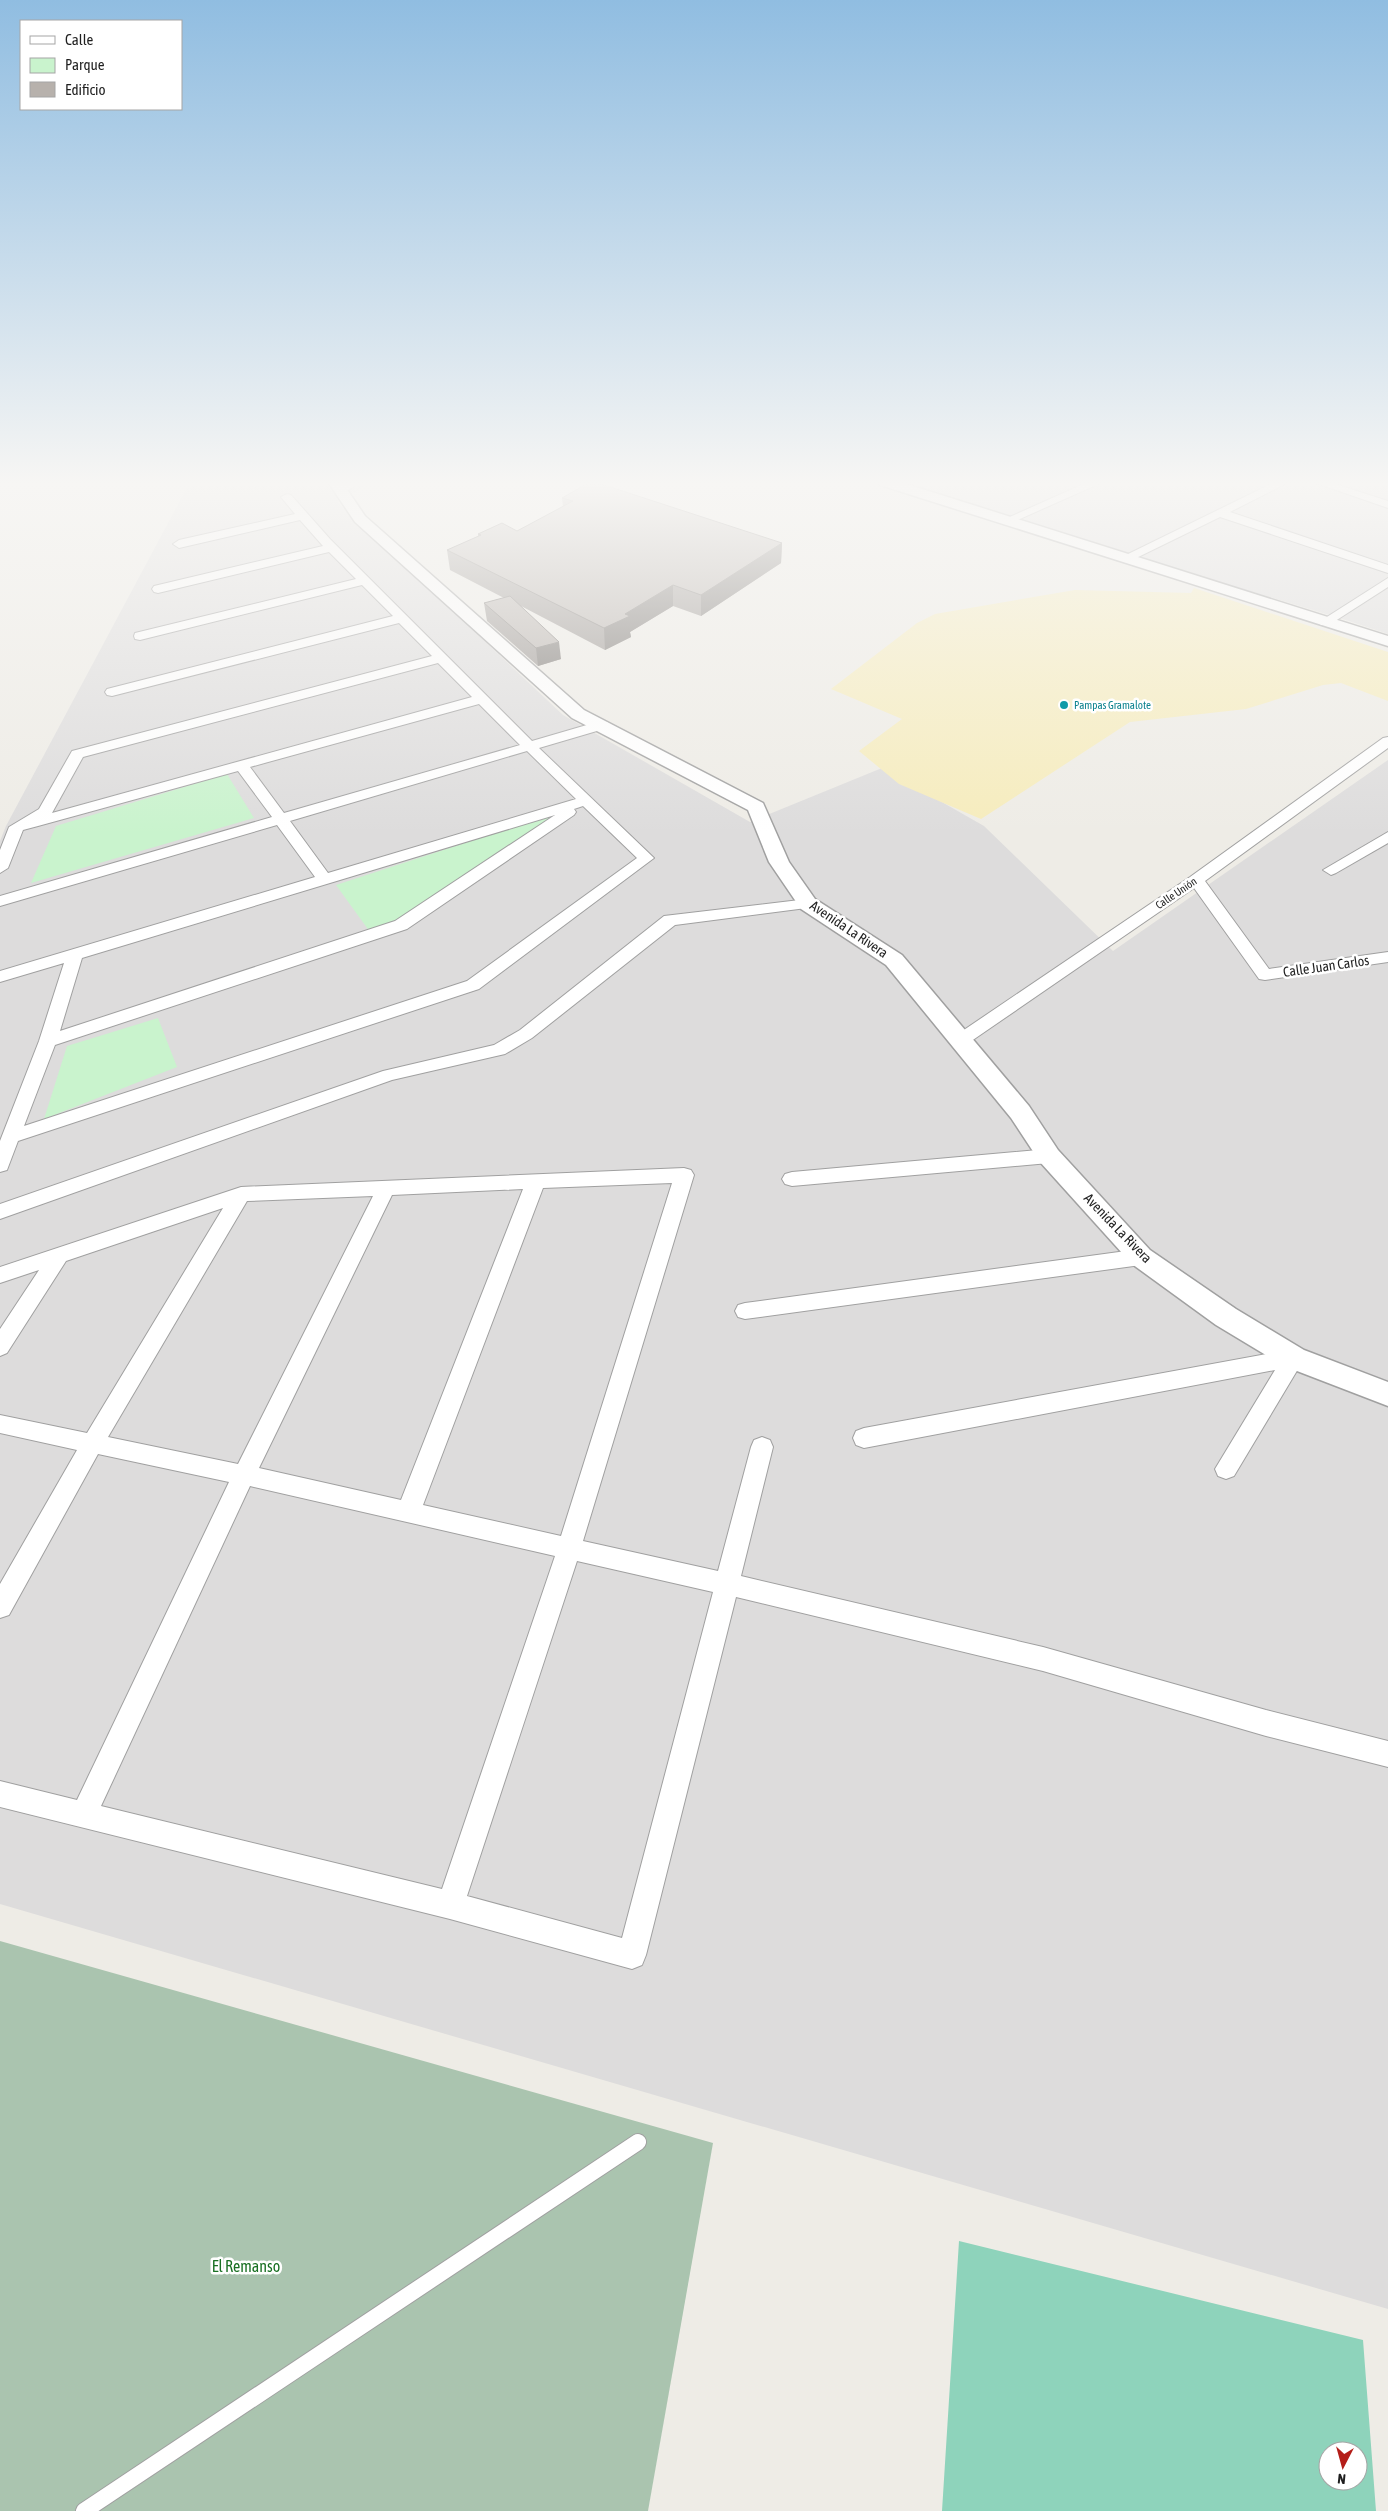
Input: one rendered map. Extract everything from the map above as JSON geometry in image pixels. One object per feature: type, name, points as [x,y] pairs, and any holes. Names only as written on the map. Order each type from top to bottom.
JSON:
[{"type":"street","points":[[140,636],[289,599]]},
{"type":"street","points":[[11,1137],[473,985],[646,858],[530,747],[384,599]]},
{"type":"street","name":"Avenida La Rivera","points":[[449,599],[578,714],[756,807],[779,862],[808,904],[894,960],[1020,1112],[1050,1156],[1141,1256],[1226,1317],[1294,1358],[1388,1394]]},
{"type":"street","points":[[1254,599],[1388,641]]},
{"type":"street","points":[[1325,622],[1361,599]]},
{"type":"street","points":[[112,692],[402,618]]},
{"type":"street","points":[[0,868],[17,827],[46,812],[77,754],[441,658]]},
{"type":"street","points":[[17,827],[482,699]]},
{"type":"street","points":[[0,901],[602,725]]},
{"type":"street","name":"Calle Unión","points":[[961,1040],[1196,880],[1388,741]]},
{"type":"street","points":[[241,765],[324,878]]},
{"type":"street","points":[[0,977],[585,801]]},
{"type":"street","points":[[48,1041],[401,926],[585,801]]},
{"type":"street","points":[[1331,870],[1388,837]]},
{"type":"street","name":"Calle Juan Carlos","points":[[1196,880],[1265,975],[1388,957]]},
{"type":"street","points":[[0,1212],[388,1075],[499,1050],[526,1034],[670,920],[808,904]]},
{"type":"street","points":[[0,1166],[48,1041],[75,954]]},
{"type":"street","points":[[792,1179],[1050,1156]]},
{"type":"street","points":[[0,1275],[241,1194],[684,1175],[569,1548],[450,1905]]},
{"type":"street","points":[[408,1513],[536,1181]]},
{"type":"street","points":[[83,1816],[244,1475],[386,1188]]},
{"type":"street","points":[[0,1607],[93,1443],[241,1194]]},
{"type":"street","points":[[0,1347],[59,1255]]},
{"type":"street","points":[[745,1311],[1141,1256]]},
{"type":"street","points":[[864,1438],[1294,1358]]},
{"type":"street","points":[[1226,1469],[1294,1358]]},
{"type":"street","points":[[0,1424],[244,1475],[569,1548],[1043,1659],[1266,1723],[1388,1754]]},
{"type":"street","points":[[0,1794],[450,1905],[632,1955],[762,1447]]},
{"type":"lane","points":[[84,2511],[638,2142]]},
{"type":"shaded area","points":[[127,599],[440,599],[563,715],[750,822],[882,768],[984,826],[1113,951],[1388,760],[1388,2309],[0,1904],[0,841],[6,826]]},
{"type":"shaded area","points":[[1277,599],[1388,599],[1388,634]]},
{"type":"sand","name":"Pampas Gramalote","points":[[1021,599],[1228,599],[1388,652],[1388,701],[1341,683],[1323,685],[1246,709],[1130,722],[981,819],[899,784],[859,751],[902,719],[831,689],[917,623],[935,614]]},
{"type":"green space","points":[[227,774],[254,818],[31,883],[56,826]]},
{"type":"green space","points":[[563,811],[396,924],[370,932],[336,885]]},
{"type":"green space","points":[[158,1018],[177,1067],[44,1119],[67,1046]]},
{"type":"green space","name":"El Remanso","points":[[0,1941],[713,2143],[648,2511],[0,2511]]},
{"type":"green space","points":[[959,2241],[1363,2340],[1376,2511],[942,2511]]},
{"type":"building","points":[[498,599],[513,599],[559,642],[536,648],[484,603]]},
{"type":"building","points":[[546,599],[650,599],[625,614],[630,616],[604,628]]},
{"type":"place","name":"Pampas Gramalote","points":[[1064,705]]}]
